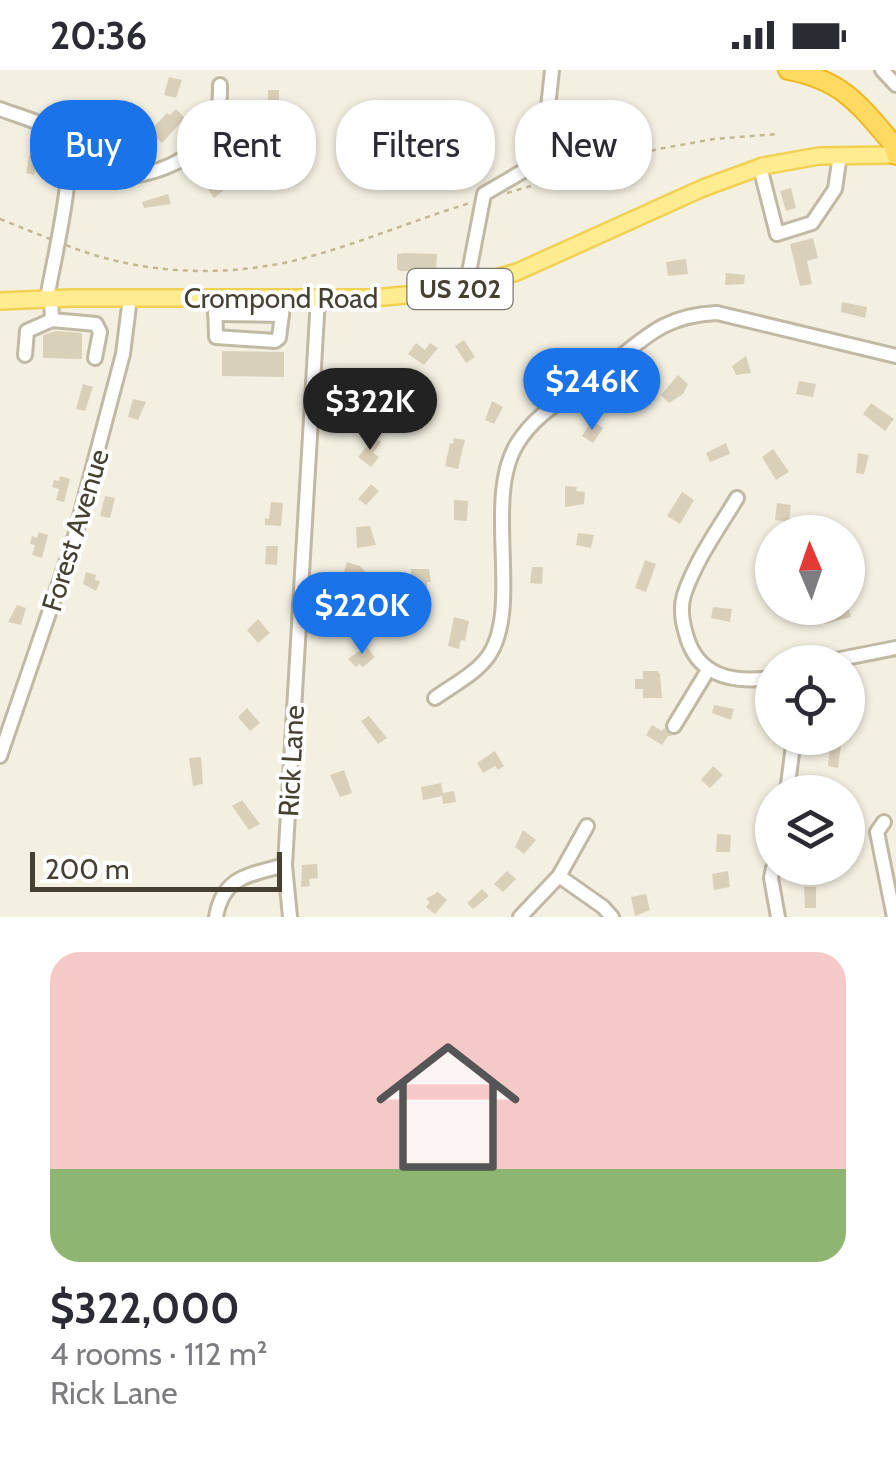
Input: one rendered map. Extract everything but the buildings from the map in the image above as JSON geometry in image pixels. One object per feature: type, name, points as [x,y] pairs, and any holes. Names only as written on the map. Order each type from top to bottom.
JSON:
[{"type":"highway","points":[[788,70],[819,77],[842,89],[893,144],[895,155]]},
{"type":"main road","name":"Crompond Road","points":[[0,302],[130,298],[215,306],[283,306],[318,298],[412,296],[466,288],[517,272],[703,188],[760,167],[800,158],[895,155]]},
{"type":"street","points":[[466,288],[480,200],[488,189],[540,157],[552,70]]},
{"type":"street","points":[[882,70],[896,85]]},
{"type":"street","points":[[157,169],[198,149],[219,116],[220,85]]},
{"type":"street","points":[[0,109],[30,122]]},
{"type":"street","points":[[760,167],[777,234],[812,224],[835,189],[840,155]]},
{"type":"street","points":[[52,320],[49,299],[66,190]]},
{"type":"street","name":"Forest Avenue","points":[[0,756],[78,525],[123,354],[130,298]]},
{"type":"street","name":"Rick Lane","points":[[290,917],[284,865],[318,298]]},
{"type":"street","points":[[215,306],[215,334],[220,339],[274,341],[279,338],[283,306]]},
{"type":"street","points":[[435,698],[480,666],[494,648],[501,610],[504,488],[516,444],[559,399],[602,372],[634,343],[674,319],[717,314],[896,356]]},
{"type":"street","points":[[24,355],[27,331],[52,320],[96,324],[100,332],[94,358]]},
{"type":"street","points":[[737,498],[706,550],[684,594],[682,607],[688,644],[708,670],[732,680],[755,679]]},
{"type":"street","points":[[865,654],[896,648]]},
{"type":"street","points":[[674,726],[708,670]]},
{"type":"street","points":[[884,822],[878,832],[894,917]]},
{"type":"street","points":[[520,917],[558,876],[588,826]]},
{"type":"street","points":[[216,917],[221,898],[244,875],[284,865]]},
{"type":"street","points":[[558,876],[612,917]]},
{"type":"street","points":[[772,885],[778,917]]},
{"type":"path","points":[[0,219],[131,265],[223,271],[302,258],[480,200],[658,149],[778,134]]}]
